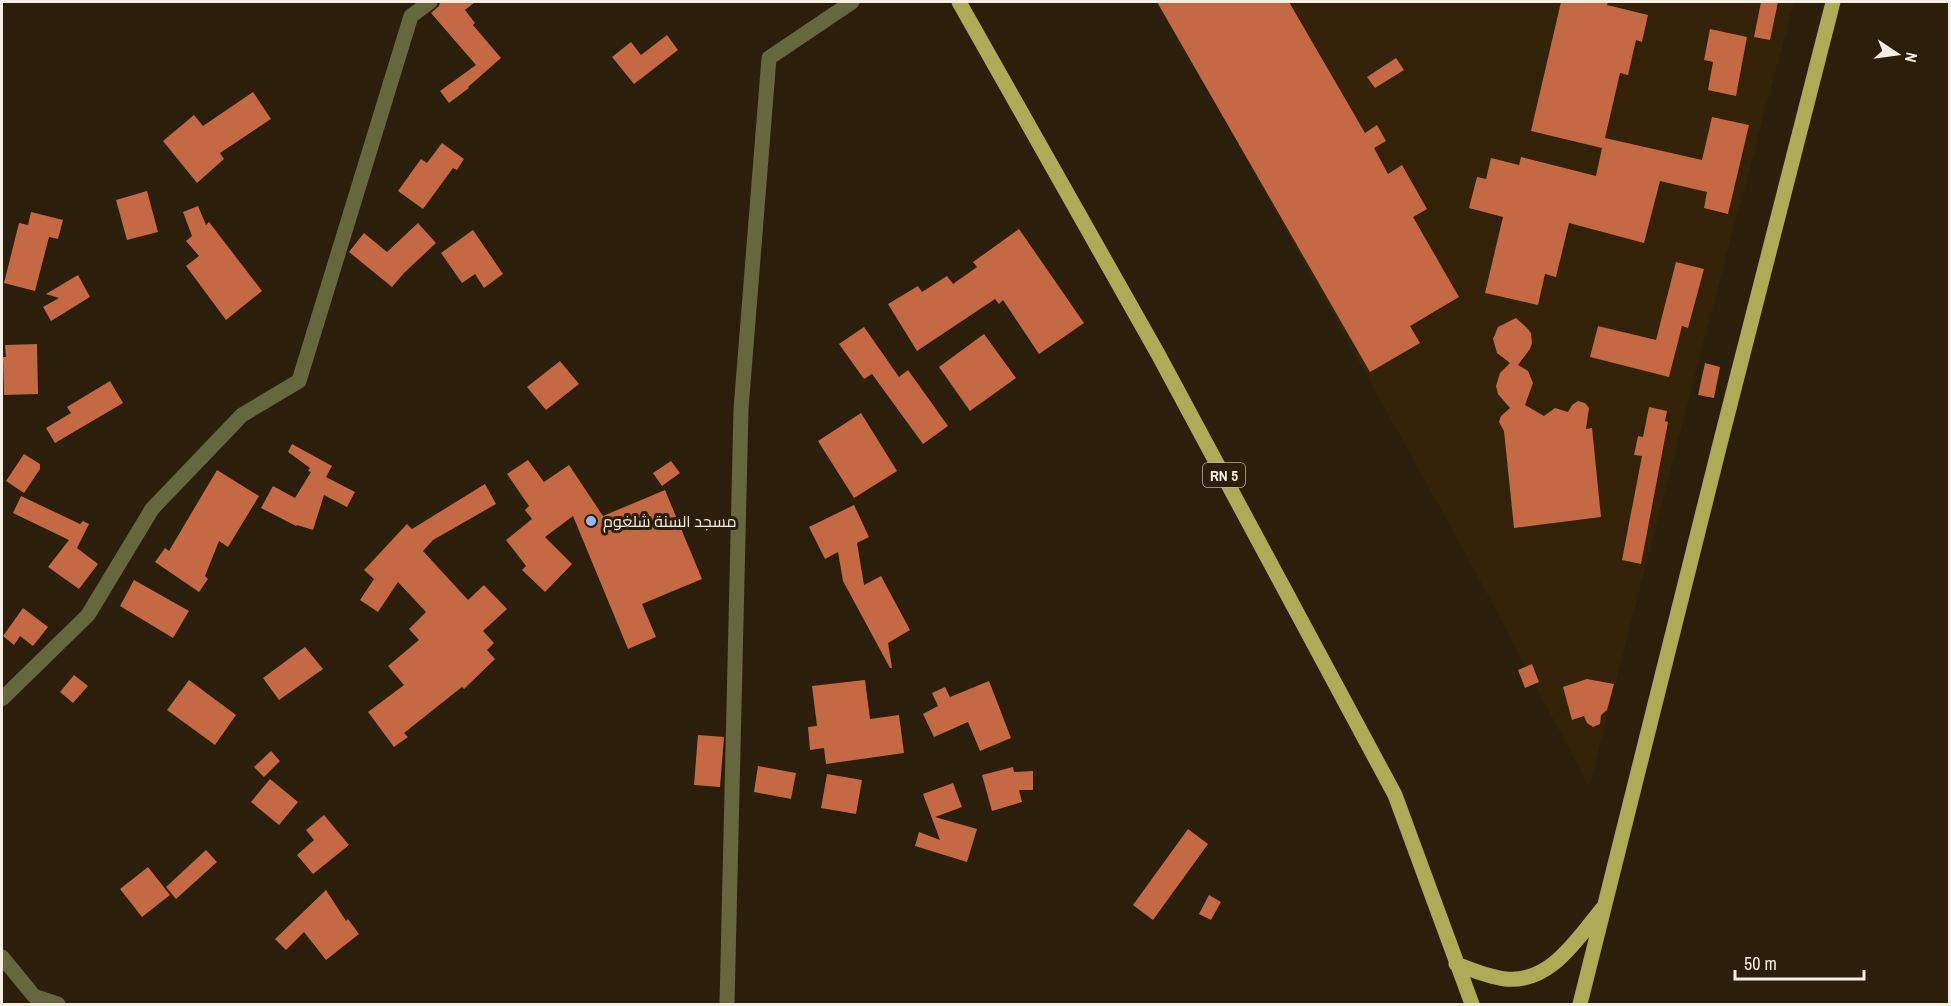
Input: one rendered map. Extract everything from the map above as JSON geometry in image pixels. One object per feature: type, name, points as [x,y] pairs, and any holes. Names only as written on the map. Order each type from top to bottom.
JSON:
[{"type":"main road","name":"RN 5","points":[[959,2],[1158,354],[1395,795],[1472,1005]]},
{"type":"main road","points":[[1580,1005],[1833,2]]},
{"type":"main road","points":[[1456,964],[1505,979],[1524,979],[1544,970],[1562,957],[1606,903]]},
{"type":"street","points":[[2,699],[88,615],[152,509],[242,414],[299,381],[411,16],[430,2]]},
{"type":"street","points":[[727,1005],[741,409],[769,58],[852,2]]},
{"type":"street","points":[[2,957],[34,996],[58,1005]]},
{"type":"shaded area","points":[[1159,2],[1794,2],[1589,787],[1468,558]]},
{"type":"building","points":[[440,2],[475,2],[465,10],[475,23],[473,25],[501,58],[449,103],[440,91],[476,65],[431,13]]},
{"type":"building","points":[[1157,2],[1289,2],[1365,133],[1377,125],[1386,141],[1374,148],[1388,174],[1402,165],[1427,209],[1413,217],[1459,297],[1410,326],[1420,343],[1370,372]]},
{"type":"building","points":[[1561,2],[1608,2],[1607,5],[1648,15],[1642,42],[1636,40],[1628,75],[1620,73],[1605,138],[1702,160],[1712,117],[1749,125],[1728,214],[1704,208],[1707,192],[1660,181],[1644,243],[1569,223],[1556,277],[1545,274],[1538,305],[1485,293],[1503,217],[1469,208],[1477,177],[1486,179],[1491,158],[1519,165],[1521,157],[1596,176],[1602,148],[1531,131]]},
{"type":"building","points":[[1761,2],[1778,2],[1770,40],[1754,37]]},
{"type":"building","points":[[1710,29],[1747,37],[1736,96],[1708,90],[1713,62],[1704,60]]},
{"type":"building","points":[[667,35],[678,50],[634,84],[612,57],[631,42],[641,55]]},
{"type":"building","points":[[1396,58],[1404,70],[1375,88],[1367,77]]},
{"type":"building","points":[[253,92],[271,119],[220,153],[224,159],[197,183],[163,141],[194,115],[203,126]]},
{"type":"building","points":[[442,143],[464,159],[457,170],[453,168],[423,209],[398,191],[421,159],[427,163]]},
{"type":"building","points":[[147,191],[158,232],[127,240],[116,200]]},
{"type":"building","points":[[198,206],[206,225],[209,222],[262,291],[226,320],[186,266],[199,256],[186,241],[192,236],[183,212]]},
{"type":"building","points":[[31,212],[63,220],[58,239],[49,237],[35,291],[4,283],[19,223],[28,225]]},
{"type":"building","points":[[418,223],[436,243],[392,287],[349,252],[364,233],[387,252]]},
{"type":"building","points":[[1019,229],[1084,323],[1039,354],[1003,300],[999,304],[995,299],[917,351],[888,304],[918,286],[922,292],[947,276],[953,284],[977,267],[973,262]]},
{"type":"building","points":[[473,230],[503,274],[484,288],[475,274],[462,283],[441,253]]},
{"type":"building","points":[[1676,262],[1704,269],[1688,328],[1682,326],[1669,377],[1590,357],[1598,326],[1656,340]]},
{"type":"building","points":[[78,275],[90,297],[51,321],[43,307],[59,298],[46,294]]},
{"type":"building","points":[[1516,318],[1531,333],[1530,349],[1518,365],[1528,371],[1533,383],[1525,405],[1544,416],[1555,408],[1568,412],[1578,401],[1585,403],[1589,408],[1586,429],[1592,428],[1601,517],[1514,528],[1504,431],[1499,422],[1501,416],[1510,408],[1498,394],[1496,386],[1500,373],[1510,363],[1497,353],[1493,339],[1498,327]]},
{"type":"building","points":[[864,327],[899,377],[908,370],[948,426],[923,444],[872,374],[864,379],[839,344]]},
{"type":"building","points":[[984,334],[1016,378],[970,411],[939,367]]},
{"type":"building","points":[[37,344],[38,394],[4,395],[5,345]]},
{"type":"building","points":[[560,361],[579,384],[546,410],[527,387]]},
{"type":"building","points":[[1705,363],[1720,367],[1714,398],[1698,395]]},
{"type":"building","points":[[110,381],[123,403],[55,443],[46,428],[71,413],[67,407]]},
{"type":"building","points":[[1649,407],[1667,411],[1665,421],[1668,422],[1641,564],[1622,560],[1642,456],[1634,455],[1638,436],[1643,437]]},
{"type":"building","points":[[861,413],[897,471],[854,498],[818,441]]},
{"type":"building","points":[[292,444],[332,466],[326,477],[355,492],[347,507],[324,495],[313,530],[296,526],[261,508],[273,486],[295,498],[311,472],[308,471],[310,468],[288,452]]},
{"type":"building","points":[[24,454],[40,464],[40,469],[24,493],[6,481]]},
{"type":"building","points":[[528,460],[544,482],[569,465],[603,516],[665,490],[702,579],[642,604],[656,637],[628,649],[573,516],[545,537],[572,564],[545,592],[522,570],[526,566],[506,540],[532,519],[525,510],[529,506],[507,474]]},
{"type":"building","points":[[671,461],[680,473],[662,486],[653,473]]},
{"type":"building","points":[[217,470],[259,496],[228,547],[219,541],[205,576],[208,579],[199,592],[155,562],[165,548],[169,551]]},
{"type":"building","points":[[485,484],[496,504],[433,540],[423,551],[468,600],[484,585],[507,609],[483,631],[494,643],[487,650],[495,659],[464,689],[462,687],[404,733],[408,737],[394,747],[368,712],[404,685],[388,666],[419,640],[409,629],[426,612],[398,582],[378,612],[360,600],[374,579],[364,570],[407,524],[412,529]]},
{"type":"building","points":[[21,496],[80,524],[83,521],[89,524],[77,548],[98,564],[79,589],[48,567],[69,540],[13,513]]},
{"type":"building","points":[[854,505],[869,537],[857,543],[864,585],[881,576],[910,630],[888,643],[892,668],[843,581],[838,552],[825,559],[809,527]]},
{"type":"building","points":[[134,580],[189,611],[173,638],[120,606]]},
{"type":"building","points":[[23,608],[48,627],[33,646],[20,636],[14,645],[3,636]]},
{"type":"building","points":[[305,647],[323,669],[279,700],[263,678]]},
{"type":"building","points":[[1532,664],[1539,682],[1525,688],[1518,670]]},
{"type":"building","points":[[74,675],[88,686],[73,703],[60,692]]},
{"type":"building","points":[[1587,679],[1614,684],[1607,710],[1601,715],[1600,724],[1593,727],[1587,723],[1584,716],[1572,720],[1563,687]]},
{"type":"building","points":[[189,680],[236,715],[215,745],[167,710]]},
{"type":"building","points":[[865,680],[870,719],[899,715],[904,753],[826,764],[824,748],[810,750],[808,727],[817,726],[812,686]]},
{"type":"building","points":[[989,681],[1011,738],[980,751],[968,722],[934,737],[923,714],[938,706],[932,693],[945,687],[950,697]]},
{"type":"building","points":[[698,735],[724,737],[720,787],[694,785]]},
{"type":"building","points":[[271,751],[280,761],[264,777],[254,767]]},
{"type":"building","points":[[758,766],[796,773],[791,799],[754,792]]},
{"type":"building","points":[[1013,767],[1014,772],[1033,771],[1033,790],[1019,790],[1022,802],[992,811],[982,775]]},
{"type":"building","points":[[827,774],[862,780],[856,814],[821,808]]},
{"type":"building","points":[[270,779],[298,802],[279,825],[251,802]]},
{"type":"building","points":[[953,783],[962,807],[935,817],[977,829],[967,862],[915,846],[919,832],[940,840],[923,794]]},
{"type":"building","points":[[324,815],[349,845],[313,874],[297,855],[314,840],[306,830]]},
{"type":"building","points":[[1188,829],[1208,844],[1153,920],[1133,905]]},
{"type":"building","points":[[206,850],[217,862],[176,899],[166,887]]},
{"type":"building","points":[[148,867],[170,895],[142,917],[120,889]]},
{"type":"building","points":[[326,890],[346,921],[348,919],[359,934],[326,960],[304,932],[286,950],[275,939]]},
{"type":"building","points":[[1209,895],[1221,902],[1211,920],[1199,914]]},
{"type":"place","name":"مسجد السنة شلغوم","points":[[591,521]]}]
